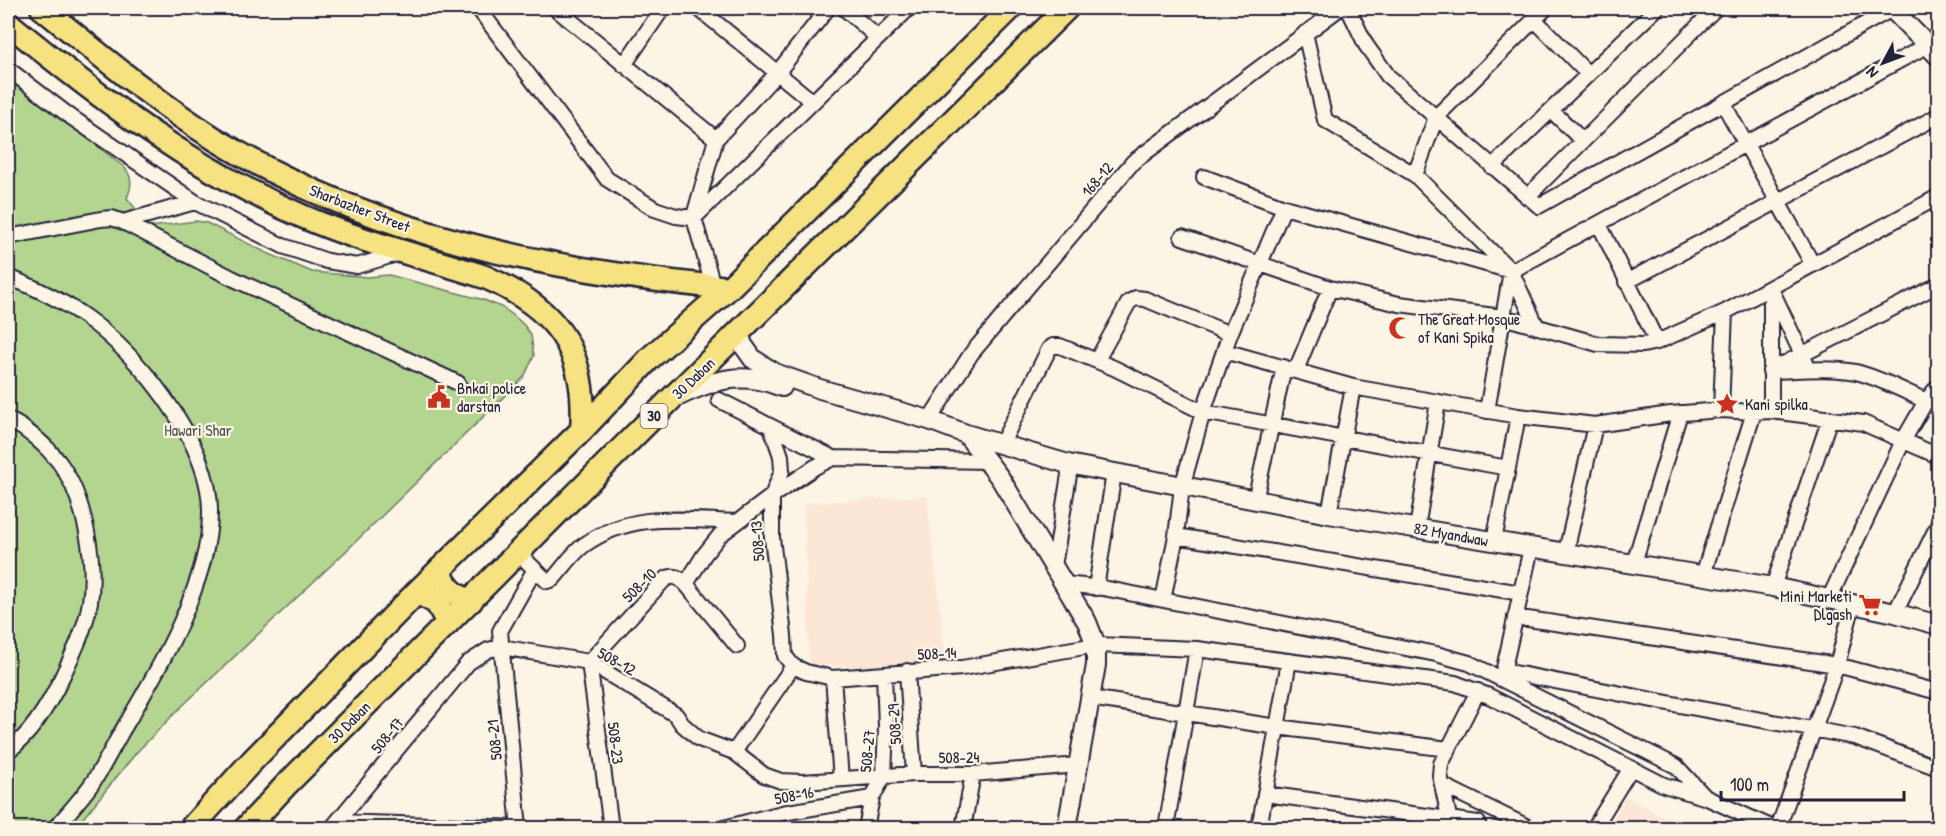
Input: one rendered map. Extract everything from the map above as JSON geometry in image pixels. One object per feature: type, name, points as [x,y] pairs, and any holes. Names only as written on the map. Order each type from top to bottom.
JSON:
[{"type":"main road","name":"Sharbazher Street","points":[[42,8],[187,121],[267,169],[342,204],[428,233],[527,259],[626,277],[721,287]]},
{"type":"main road","name":"30","points":[[191,828],[244,770],[417,592],[582,430],[721,287],[1011,8]]},
{"type":"main road","name":"30 Daban","points":[[246,828],[285,786],[668,402],[1067,8]]},
{"type":"main road","name":"Sharbazher Street","points":[[8,23],[98,96],[195,160],[256,194],[347,234],[460,269],[506,286],[530,301],[549,317],[568,344],[580,376],[584,412],[582,430]]},
{"type":"main road","points":[[440,569],[450,590],[463,599],[471,601]]},
{"type":"main road","points":[[417,592],[437,603],[448,623]]},
{"type":"street","points":[[478,8],[607,179],[655,209],[676,216],[694,218]]},
{"type":"street","points":[[555,8],[717,139]]},
{"type":"street","points":[[624,66],[663,8]]},
{"type":"street","points":[[698,8],[813,102]]},
{"type":"street","points":[[721,287],[694,218],[717,139],[778,72],[828,8]]},
{"type":"street","points":[[844,8],[878,38]]},
{"type":"street","points":[[694,218],[909,8]]},
{"type":"street","name":"168-12","points":[[929,420],[971,354],[1133,162],[1340,8]]},
{"type":"street","points":[[1204,177],[1284,207],[1511,271],[1746,144],[1933,50],[1892,8],[1539,206],[1492,168],[1388,76],[1366,45],[1348,8]]},
{"type":"street","points":[[1415,175],[1436,117],[1546,8]]},
{"type":"street","points":[[1492,168],[1657,8]]},
{"type":"street","points":[[1527,197],[1716,8]]},
{"type":"street","points":[[1534,19],[1588,74]]},
{"type":"street","points":[[1305,33],[1325,120],[1415,175],[1511,271],[1537,327]]},
{"type":"street","points":[[8,69],[71,117],[195,202],[283,246],[327,261],[357,266],[402,252]]},
{"type":"street","points":[[1723,103],[1813,265]]},
{"type":"street","points":[[1552,111],[1583,141]]},
{"type":"street","points":[[1626,282],[1938,116]]},
{"type":"street","points":[[1182,237],[1330,288],[1399,304],[1503,317],[1598,344],[1629,345],[1657,342],[1725,312],[1938,197]]},
{"type":"street","points":[[123,222],[195,202]]},
{"type":"street","points":[[1163,600],[1176,536],[1182,487],[1203,412],[1230,334],[1284,207]]},
{"type":"street","points":[[8,237],[112,218],[232,278],[458,383]]},
{"type":"street","points":[[1599,224],[1657,342]]},
{"type":"street","points":[[1487,411],[1511,271]]},
{"type":"street","points":[[8,277],[88,317],[111,335],[136,363],[160,392],[193,447],[205,476],[210,508],[208,537],[200,570],[186,610],[155,676],[94,780],[56,828]]},
{"type":"street","points":[[1770,371],[1938,285]]},
{"type":"street","points":[[1255,501],[1272,425],[1290,368],[1330,288]]},
{"type":"street","points":[[1771,288],[1809,370]]},
{"type":"street","points":[[1770,411],[1771,288]]},
{"type":"street","points":[[1096,360],[1129,302],[1136,298],[1145,299],[1230,334]]},
{"type":"street","points":[[1721,410],[1725,312]]},
{"type":"street","points":[[739,333],[748,352],[767,370],[820,389],[929,420],[966,434],[988,461],[1054,566],[1091,630],[1096,645],[1096,665],[1067,828]]},
{"type":"street","points":[[1001,446],[1049,349],[1053,346],[1060,346],[1096,360],[1203,412],[1508,468]]},
{"type":"street","points":[[1224,351],[1353,387],[1518,416],[1595,425],[1680,413],[1721,410],[1770,411],[1830,418],[1863,423],[1938,456]]},
{"type":"street","points":[[1770,371],[1855,372],[1926,401]]},
{"type":"street","points":[[668,402],[705,384],[719,380],[747,378],[775,384],[829,404],[916,429],[966,434]]},
{"type":"street","points":[[1329,514],[1353,387]]},
{"type":"street","points":[[1829,599],[1902,441],[1926,401],[1938,387]]},
{"type":"street","points":[[719,400],[833,458],[988,461]]},
{"type":"street","points":[[1416,528],[1438,402]]},
{"type":"street","points":[[1702,574],[1754,412]]},
{"type":"street","points":[[1634,563],[1680,413]]},
{"type":"street","points":[[1494,541],[1518,416]]},
{"type":"street","points":[[1773,587],[1830,418]]},
{"type":"street","points":[[8,419],[26,429],[46,447],[60,464],[77,499],[84,523],[92,571],[90,605],[84,626],[55,693],[26,735],[8,751]]},
{"type":"street","points":[[1566,552],[1595,425]]},
{"type":"street","name":"508-13","points":[[771,427],[782,456],[782,471],[772,496],[772,538],[789,661]]},
{"type":"street","name":"82 Myandwaw","points":[[966,434],[1068,464],[1182,487],[1530,548],[1702,574],[1895,613],[1938,625]]},
{"type":"street","points":[[736,646],[686,584],[720,535],[772,496],[815,467],[833,458]]},
{"type":"street","points":[[1054,566],[1068,464]]},
{"type":"street","points":[[1096,588],[1114,473]]},
{"type":"street","points":[[518,553],[547,581],[553,579],[583,545],[620,525],[650,520],[736,522]]},
{"type":"street","points":[[1895,613],[1938,525]]},
{"type":"street","points":[[1176,536],[1521,593]]},
{"type":"street","points":[[1503,675],[1530,548]]},
{"type":"street","name":"508-21","points":[[520,828],[500,631],[535,569]]},
{"type":"street","name":"508-10","points":[[589,662],[664,580],[670,576],[677,577],[686,584]]},
{"type":"street","points":[[1064,584],[1163,600],[1469,663],[1503,675],[1676,766],[1707,798],[1750,824],[1773,828]]},
{"type":"street","points":[[1778,828],[1837,665],[1853,604]]},
{"type":"street","points":[[1515,617],[1837,665],[1938,692]]},
{"type":"street","name":"508-14","points":[[789,661],[806,672],[832,678],[962,668],[1096,645],[1197,649],[1455,682],[1478,691],[1664,785],[1707,798]]},
{"type":"street","name":"508-12","points":[[501,647],[589,662],[676,715],[682,724],[699,739],[734,752],[750,767],[764,775],[781,781],[841,779]]},
{"type":"street","name":"508-17","points":[[334,825],[468,663],[489,650],[501,647]]},
{"type":"street","points":[[1166,828],[1197,649]]},
{"type":"street","points":[[1446,681],[1450,658]]},
{"type":"street","points":[[734,752],[789,661]]},
{"type":"street","points":[[1259,828],[1289,661]]},
{"type":"street","name":"508-23","points":[[589,662],[611,828]]},
{"type":"street","name":"508-29","points":[[906,671],[914,774]]},
{"type":"street","name":"508-27","points":[[866,828],[872,798],[884,776],[886,726],[884,674]]},
{"type":"street","points":[[1503,675],[1855,737],[1938,768]]},
{"type":"street","name":"508-27","points":[[832,678],[841,779]]},
{"type":"street","points":[[1449,817],[1442,785],[1441,764],[1478,691]]},
{"type":"street","points":[[1090,698],[1187,711],[1277,727],[1448,749]]},
{"type":"street","name":"508-24","points":[[841,779],[914,774],[973,774],[1078,765]]},
{"type":"street","points":[[1594,828],[1631,768]]},
{"type":"street","points":[[963,828],[973,774]]},
{"type":"street","points":[[1442,785],[1530,828]]},
{"type":"street","points":[[1265,794],[1449,817],[1478,826],[1482,805]]},
{"type":"street","name":"508-16","points":[[724,828],[782,813],[872,798]]},
{"type":"street","points":[[334,825],[520,828]]},
{"type":"shaded area","points":[[927,496],[947,669],[809,665],[804,503]]},
{"type":"shaded area","points":[[1626,797],[1684,828],[1608,828]]},
{"type":"green space","name":"Hawari Shar","points":[[8,77],[124,167],[131,182],[127,198],[150,227],[196,221],[207,223],[267,253],[312,272],[368,277],[389,275],[484,300],[501,307],[524,325],[531,335],[534,356],[524,377],[137,752],[75,828],[8,828]]},
{"type":"place","name":"The Great Mosque of Kani Spika","points":[[1400,328]]},
{"type":"place","name":"Bnkai police darstan","points":[[439,397]]},
{"type":"place","name":"Kani spilka","points":[[1727,404]]},
{"type":"place","name":"Mini Marketi Dlgash","points":[[1870,605]]}]
